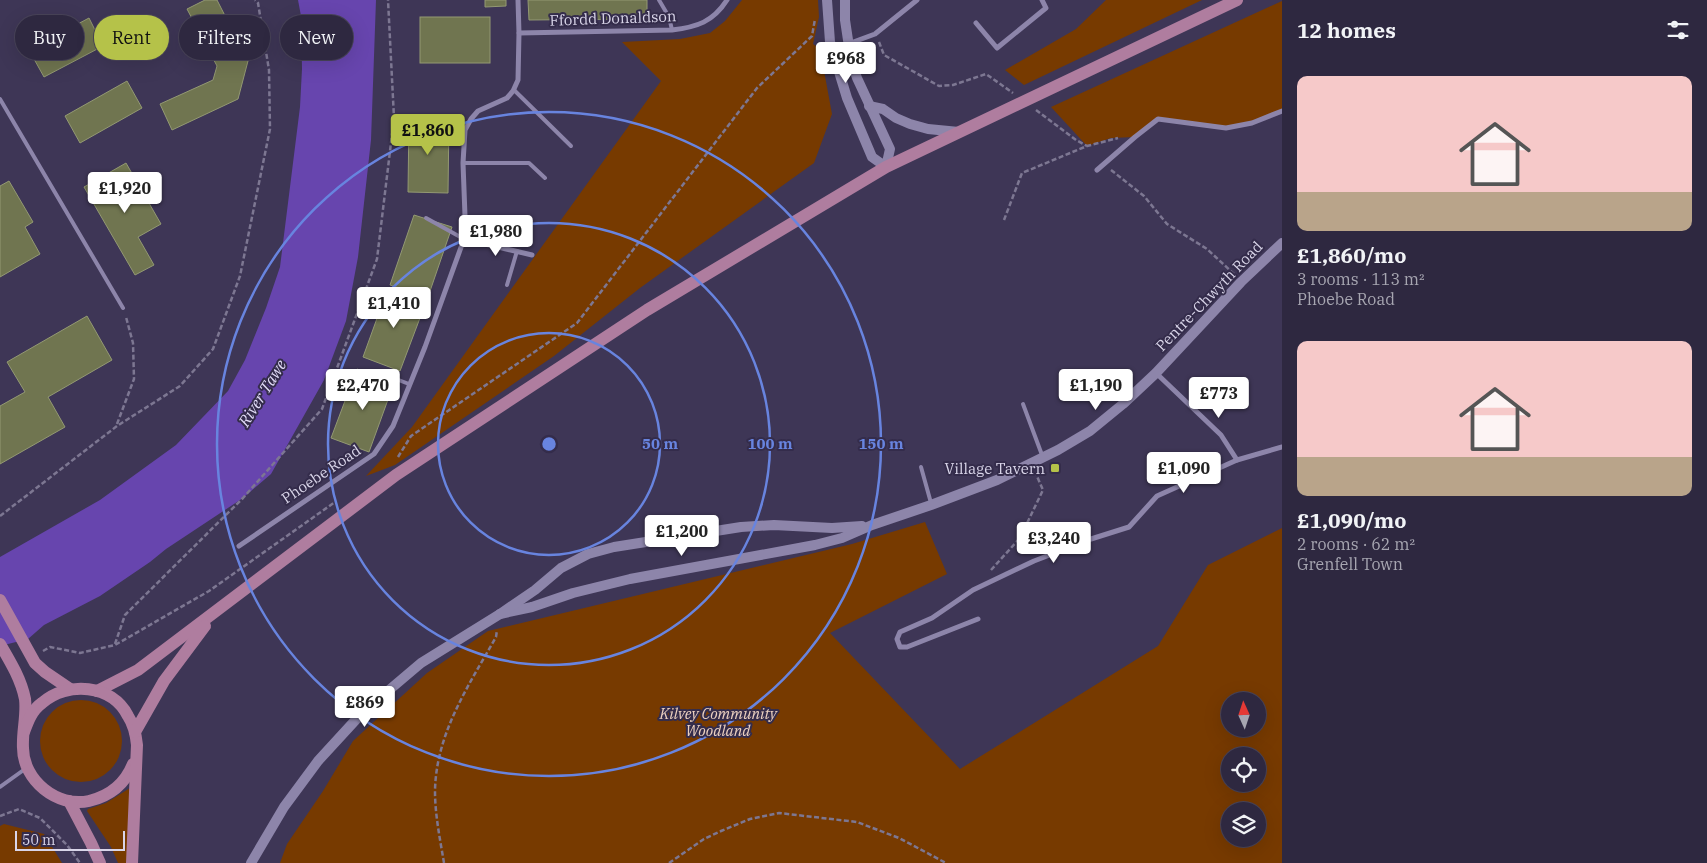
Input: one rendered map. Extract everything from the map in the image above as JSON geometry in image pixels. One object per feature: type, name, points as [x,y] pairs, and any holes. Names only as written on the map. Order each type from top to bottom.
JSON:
[{"type":"main road","points":[[827,0],[830,42],[847,98],[872,157],[886,166]]},
{"type":"main road","points":[[845,0],[844,20],[848,45],[857,78],[890,149],[886,166]]},
{"type":"main road","points":[[97,691],[138,670],[396,475],[647,310],[886,166],[1237,0]]},
{"type":"main road","points":[[869,106],[883,109],[896,118],[910,124],[928,129],[959,132]]},
{"type":"main road","name":"Pentre-Chwyth Road","points":[[500,614],[532,607],[573,593],[630,579],[815,545],[842,538],[872,525],[997,480],[1043,458],[1090,431],[1123,404],[1156,373],[1241,282],[1282,243]]},
{"type":"main road","name":"Pentre-Chwyth Road","points":[[251,863],[295,792],[318,761],[362,713],[421,663],[500,614],[535,590],[561,568],[588,554],[614,548],[741,527],[774,525],[832,528],[872,525]]},
{"type":"main road","points":[[0,600],[35,663],[70,689]]},
{"type":"main road","points":[[135,732],[164,681],[214,614]]},
{"type":"main road","points":[[0,644],[16,672],[25,700],[22,750],[27,768],[37,783],[51,794],[68,801],[86,802],[102,797],[117,788],[128,775],[135,759]]},
{"type":"main road","points":[[24,732],[30,717],[40,704],[54,694],[70,689],[84,688],[97,691],[115,700],[128,714],[135,732],[137,745],[132,863]]},
{"type":"main road","points":[[68,801],[91,842],[100,863]]},
{"type":"street","points":[[514,90],[518,80],[518,0]]},
{"type":"street","name":"Ffordd Donaldson","points":[[519,33],[672,30],[693,27],[704,22],[722,9],[727,0]]},
{"type":"street","points":[[848,45],[876,34],[916,0]]},
{"type":"street","points":[[976,23],[997,48],[1046,8],[1042,0]]},
{"type":"street","name":"Phoebe Road","points":[[239,546],[374,454],[393,426],[425,347],[464,239],[463,163],[465,130],[478,111],[507,98],[514,90]]},
{"type":"street","points":[[1097,170],[1134,137],[1158,119],[1226,128],[1252,124],[1282,111]]},
{"type":"street","points":[[464,239],[532,255]]},
{"type":"street","points":[[1156,373],[1221,435],[1238,460]]},
{"type":"street","points":[[978,619],[907,647],[900,647],[897,639],[900,632],[932,618],[973,590],[1034,561],[1091,539],[1129,527],[1157,496],[1238,460],[1282,447]]},
{"type":"lane","points":[[659,0],[670,17],[672,30]]},
{"type":"lane","points":[[514,90],[571,146]]},
{"type":"lane","points":[[0,99],[123,308]]},
{"type":"lane","points":[[463,163],[528,163],[545,178]]},
{"type":"lane","points":[[426,218],[464,239]]},
{"type":"lane","points":[[507,285],[517,251]]},
{"type":"lane","points":[[375,371],[409,384]]},
{"type":"lane","points":[[1023,404],[1043,458]]},
{"type":"lane","points":[[921,467],[931,505]]},
{"type":"lane","points":[[0,787],[27,768]]},
{"type":"path","points":[[0,516],[116,426],[180,386],[213,349],[240,276],[270,129],[269,70],[258,3],[255,0]]},
{"type":"path","points":[[115,645],[125,615],[243,498],[322,410],[377,259],[394,118],[388,0]]},
{"type":"path","points":[[396,459],[411,436],[577,323],[757,88],[812,36],[815,18]]},
{"type":"path","points":[[876,34],[884,54],[939,86],[953,85],[986,74]]},
{"type":"path","points":[[1004,220],[1022,173],[1111,138],[1134,137]]},
{"type":"path","points":[[1076,140],[1087,146]]},
{"type":"path","points":[[1104,164],[1144,196],[1167,224],[1207,248],[1241,282]]},
{"type":"path","points":[[116,426],[134,379],[134,343],[123,308]]},
{"type":"path","points":[[973,590],[1020,538],[1036,506],[1043,490],[1038,476],[1030,464]]},
{"type":"path","points":[[50,647],[80,653],[115,645],[209,591],[339,499]]},
{"type":"path","points":[[444,863],[435,792],[438,762],[446,732],[460,702],[496,637],[500,614]]},
{"type":"path","points":[[0,816],[19,809],[40,818],[67,845],[80,863]]},
{"type":"path","points":[[670,863],[721,831],[750,819],[779,813],[857,822],[899,838],[946,863]]},
{"type":"green space","points":[[742,0],[818,0],[819,17],[813,44],[820,49],[832,114],[814,163],[640,288],[554,356],[395,465],[366,476],[412,427],[661,81],[622,42],[680,39],[710,33],[725,21]]},
{"type":"green space","points":[[1106,0],[1202,0],[1024,85],[1005,70],[1076,29]]},
{"type":"green space","points":[[1282,1],[1282,111],[1252,123],[1226,128],[1158,119],[1135,137],[1111,138],[1087,146],[1051,107]]},
{"type":"green space","name":"Kilvey Community Woodland","points":[[925,522],[947,574],[830,633],[960,769],[1158,646],[1208,565],[1282,528],[1282,863],[280,863],[287,844],[323,791],[353,741],[427,673],[488,631],[852,544]]},
{"type":"green space","points":[[81,700],[97,703],[110,712],[119,725],[122,741],[119,757],[110,770],[97,779],[81,782],[65,779],[52,770],[43,757],[40,741],[43,725],[52,712],[65,703]]},
{"type":"green space","points":[[130,788],[129,863],[118,863],[111,847],[87,811],[106,803]]},
{"type":"green space","points":[[4,824],[44,834],[62,863],[0,863],[0,826]]},
{"type":"water","name":"River Tawe","points":[[298,0],[376,0],[371,140],[358,257],[346,321],[324,380],[271,474],[243,498],[100,596],[44,625],[28,639],[0,646],[0,557],[100,500],[176,445],[228,391],[245,360],[280,267],[300,107],[302,60],[353,60],[353,15],[301,15]]},
{"type":"building","points":[[205,0],[217,0],[225,15],[190,15],[187,9]]},
{"type":"building","points":[[485,0],[506,0],[506,6],[485,7]]},
{"type":"building","points":[[528,0],[647,0],[647,19],[529,20]]},
{"type":"building","points":[[420,17],[490,17],[490,63],[420,63]]},
{"type":"building","points":[[89,18],[94,28],[94,51],[84,56],[84,21]]},
{"type":"building","points":[[35,60],[76,60],[44,77]]},
{"type":"building","points":[[214,60],[247,60],[238,99],[172,130],[160,104],[213,80],[217,66]]},
{"type":"building","points":[[127,81],[142,108],[80,143],[65,116]]},
{"type":"building","points":[[409,118],[449,119],[448,193],[408,192]]},
{"type":"building","points":[[126,163],[161,224],[138,237],[154,265],[135,275],[84,187]]},
{"type":"building","points":[[9,181],[33,222],[25,227],[40,254],[0,277],[0,186]]},
{"type":"building","points":[[414,215],[452,227],[428,297],[390,285]]},
{"type":"building","points":[[388,288],[426,302],[400,371],[363,357]]},
{"type":"building","points":[[87,316],[112,360],[48,397],[65,427],[0,464],[0,406],[25,392],[7,362]]},
{"type":"building","points":[[357,369],[394,383],[369,452],[331,438]]},
{"type":"place","name":"Village Tavern","points":[[1055,468]]}]
